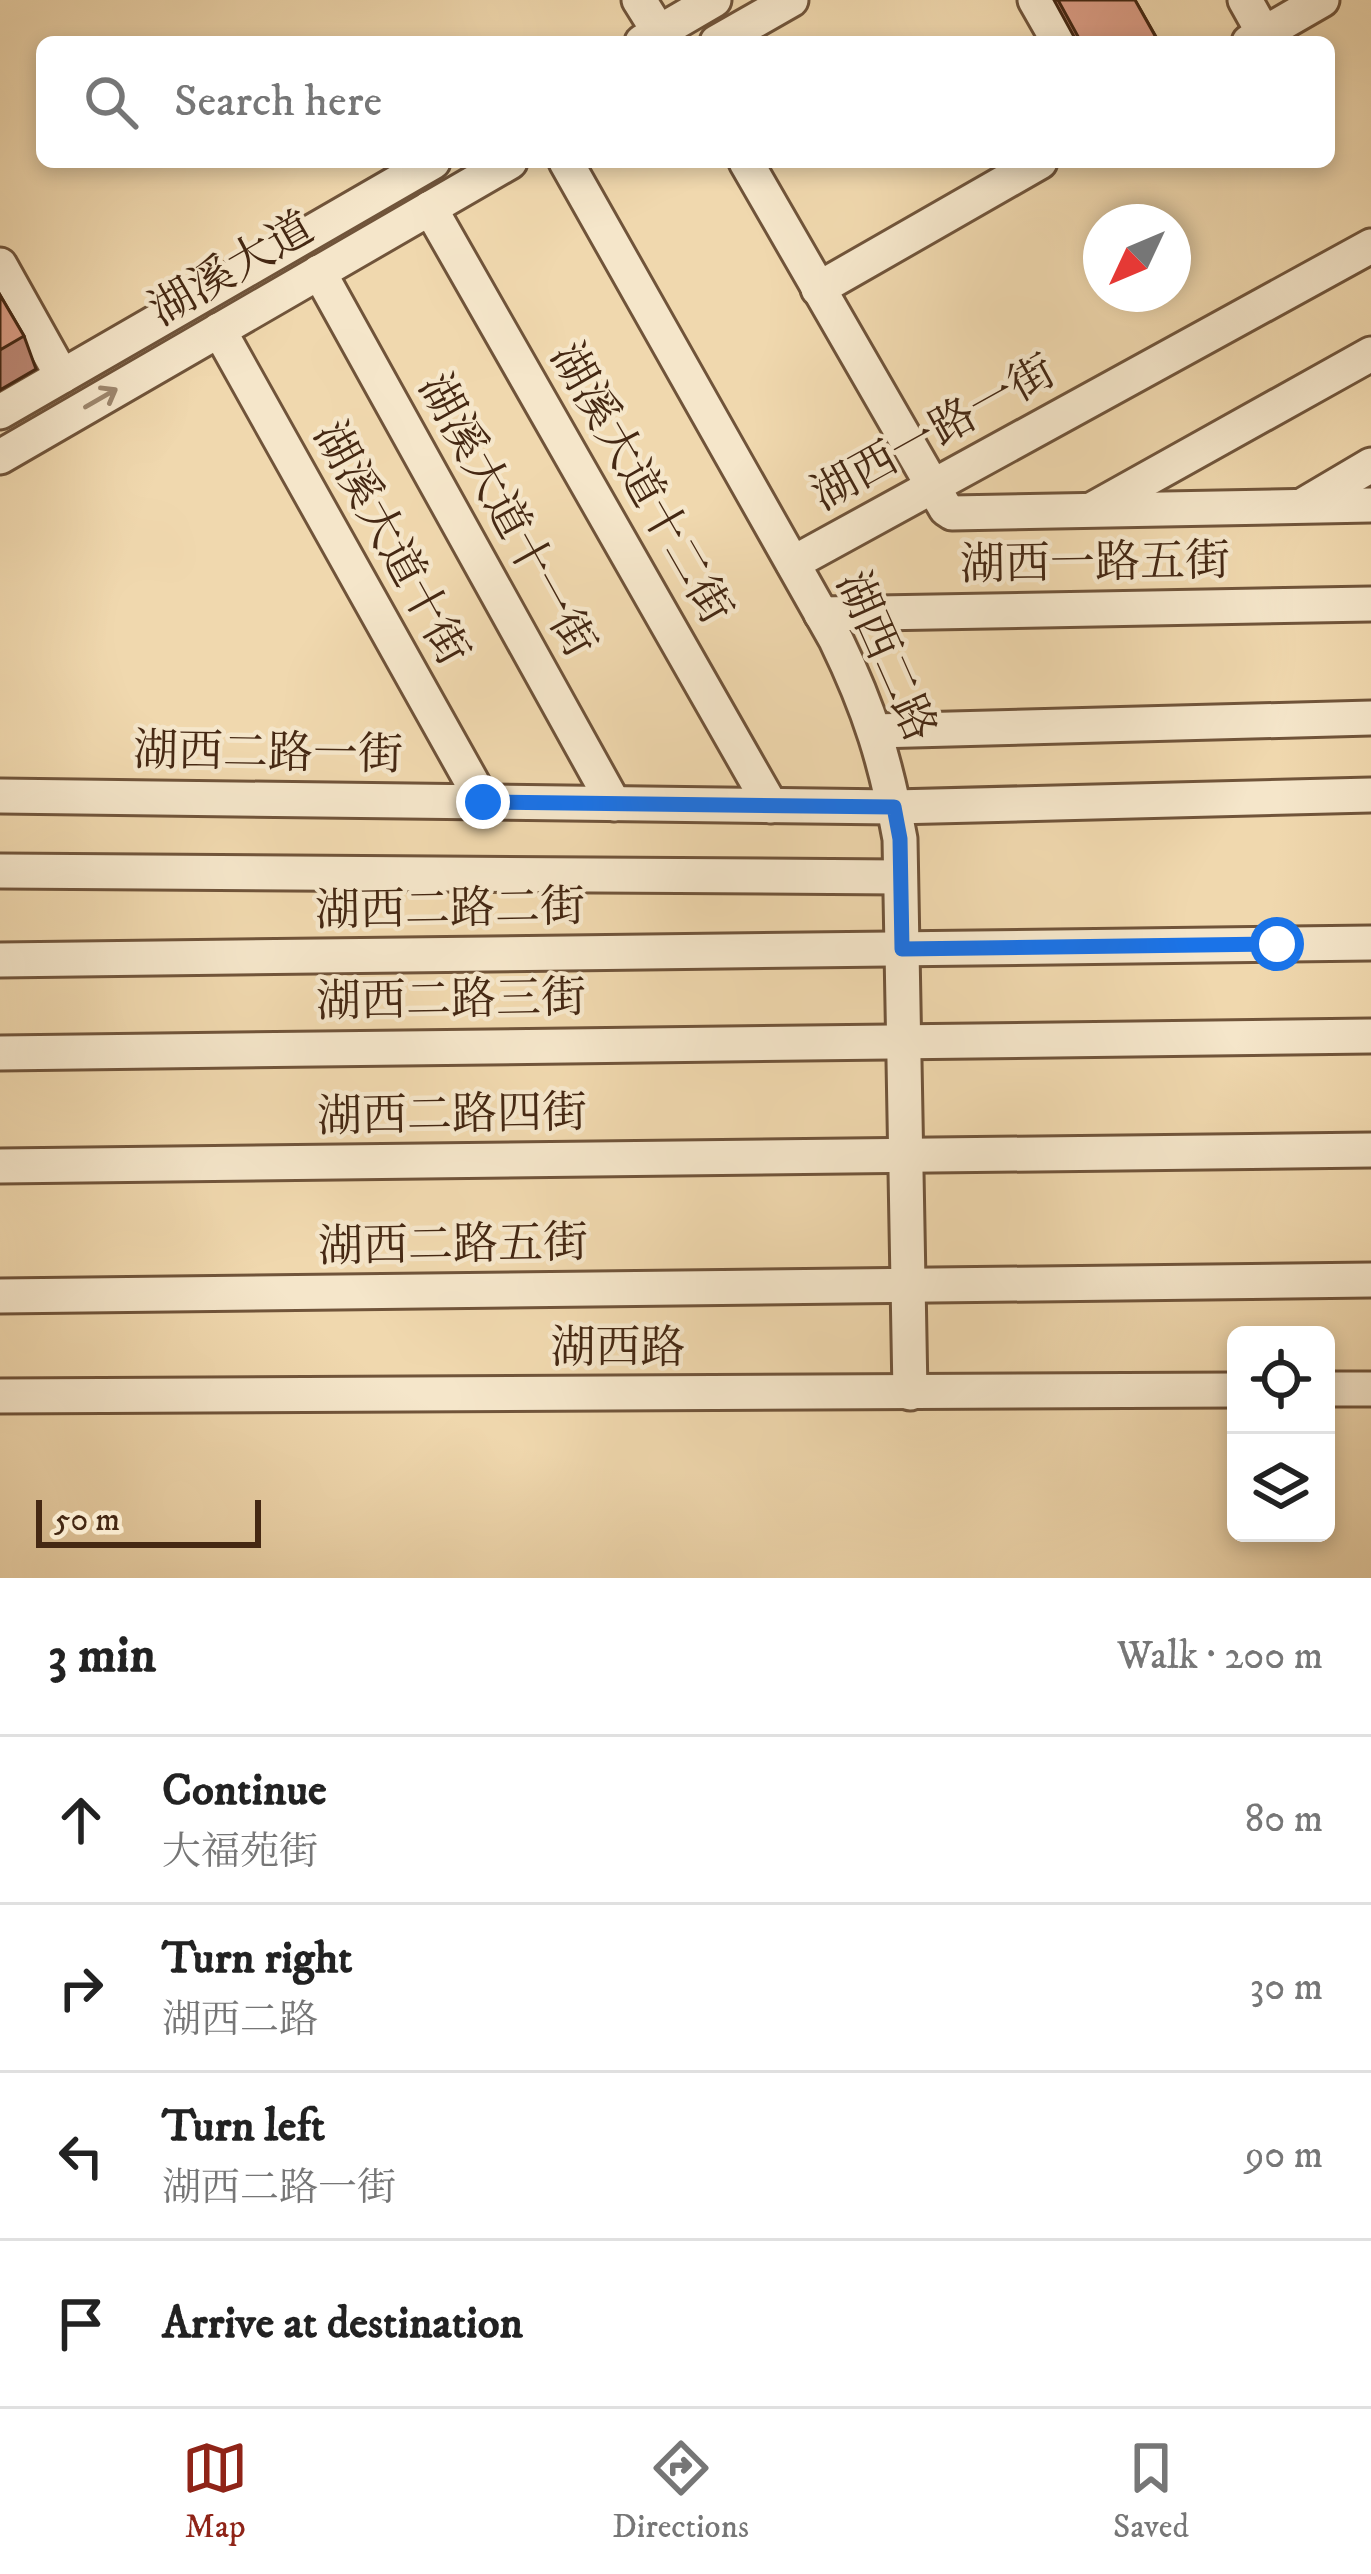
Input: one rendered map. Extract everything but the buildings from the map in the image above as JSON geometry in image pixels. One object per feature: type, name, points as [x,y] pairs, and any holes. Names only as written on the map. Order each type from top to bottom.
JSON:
[{"type":"street","points":[[639,0],[650,36]]},
{"type":"street","points":[[652,36],[714,0]]},
{"type":"street","points":[[728,36],[791,0]]},
{"type":"street","points":[[1035,0],[1056,36]]},
{"type":"street","points":[[1245,0],[1255,36]]},
{"type":"street","points":[[1259,36],[1322,0]]},
{"type":"street","name":"湖溪大道","points":[[0,412],[424,168]]},
{"type":"street","name":"湖溪大道","points":[[0,457],[500,168]]},
{"type":"street","name":"湖西二路","points":[[569,168],[821,614],[875,731],[894,807],[900,877],[910,1393]]},
{"type":"street","points":[[749,168],[940,504],[952,513],[1371,505]]},
{"type":"street","points":[[818,289],[1030,168]]},
{"type":"street","name":"湖溪大道十二街","points":[[430,208],[771,806]]},
{"type":"street","name":"湖西一路一街","points":[[793,563],[1371,246]]},
{"type":"street","points":[[0,265],[62,376]]},
{"type":"street","name":"湖溪大道十一街","points":[[319,272],[614,804]]},
{"type":"street","name":"湖溪大道十街","points":[[219,330],[483,802]]},
{"type":"street","points":[[1087,513],[1371,354]]},
{"type":"street","points":[[1303,505],[1371,465]]},
{"type":"street","name":"湖西一路五街","points":[[821,614],[1371,604]]},
{"type":"street","points":[[875,731],[1371,718]]},
{"type":"street","name":"湖西二路一街","points":[[0,796],[894,807],[1371,795]]},
{"type":"street","points":[[0,871],[900,877]]},
{"type":"street","name":"湖西二路二街","points":[[0,961],[1371,943]]},
{"type":"street","name":"湖西二路三街","points":[[0,1053],[1371,1036]]},
{"type":"street","name":"湖西二路四街","points":[[0,1166],[1371,1150]]},
{"type":"street","name":"湖西二路五街","points":[[0,1296],[1371,1280]]},
{"type":"street","points":[[1335,1389],[1371,1388]]},
{"type":"street","name":"湖西路","points":[[0,1396],[1227,1390]]},
{"type":"route","points":[[483,802],[894,807],[900,839],[902,949],[1277,944]]}]
